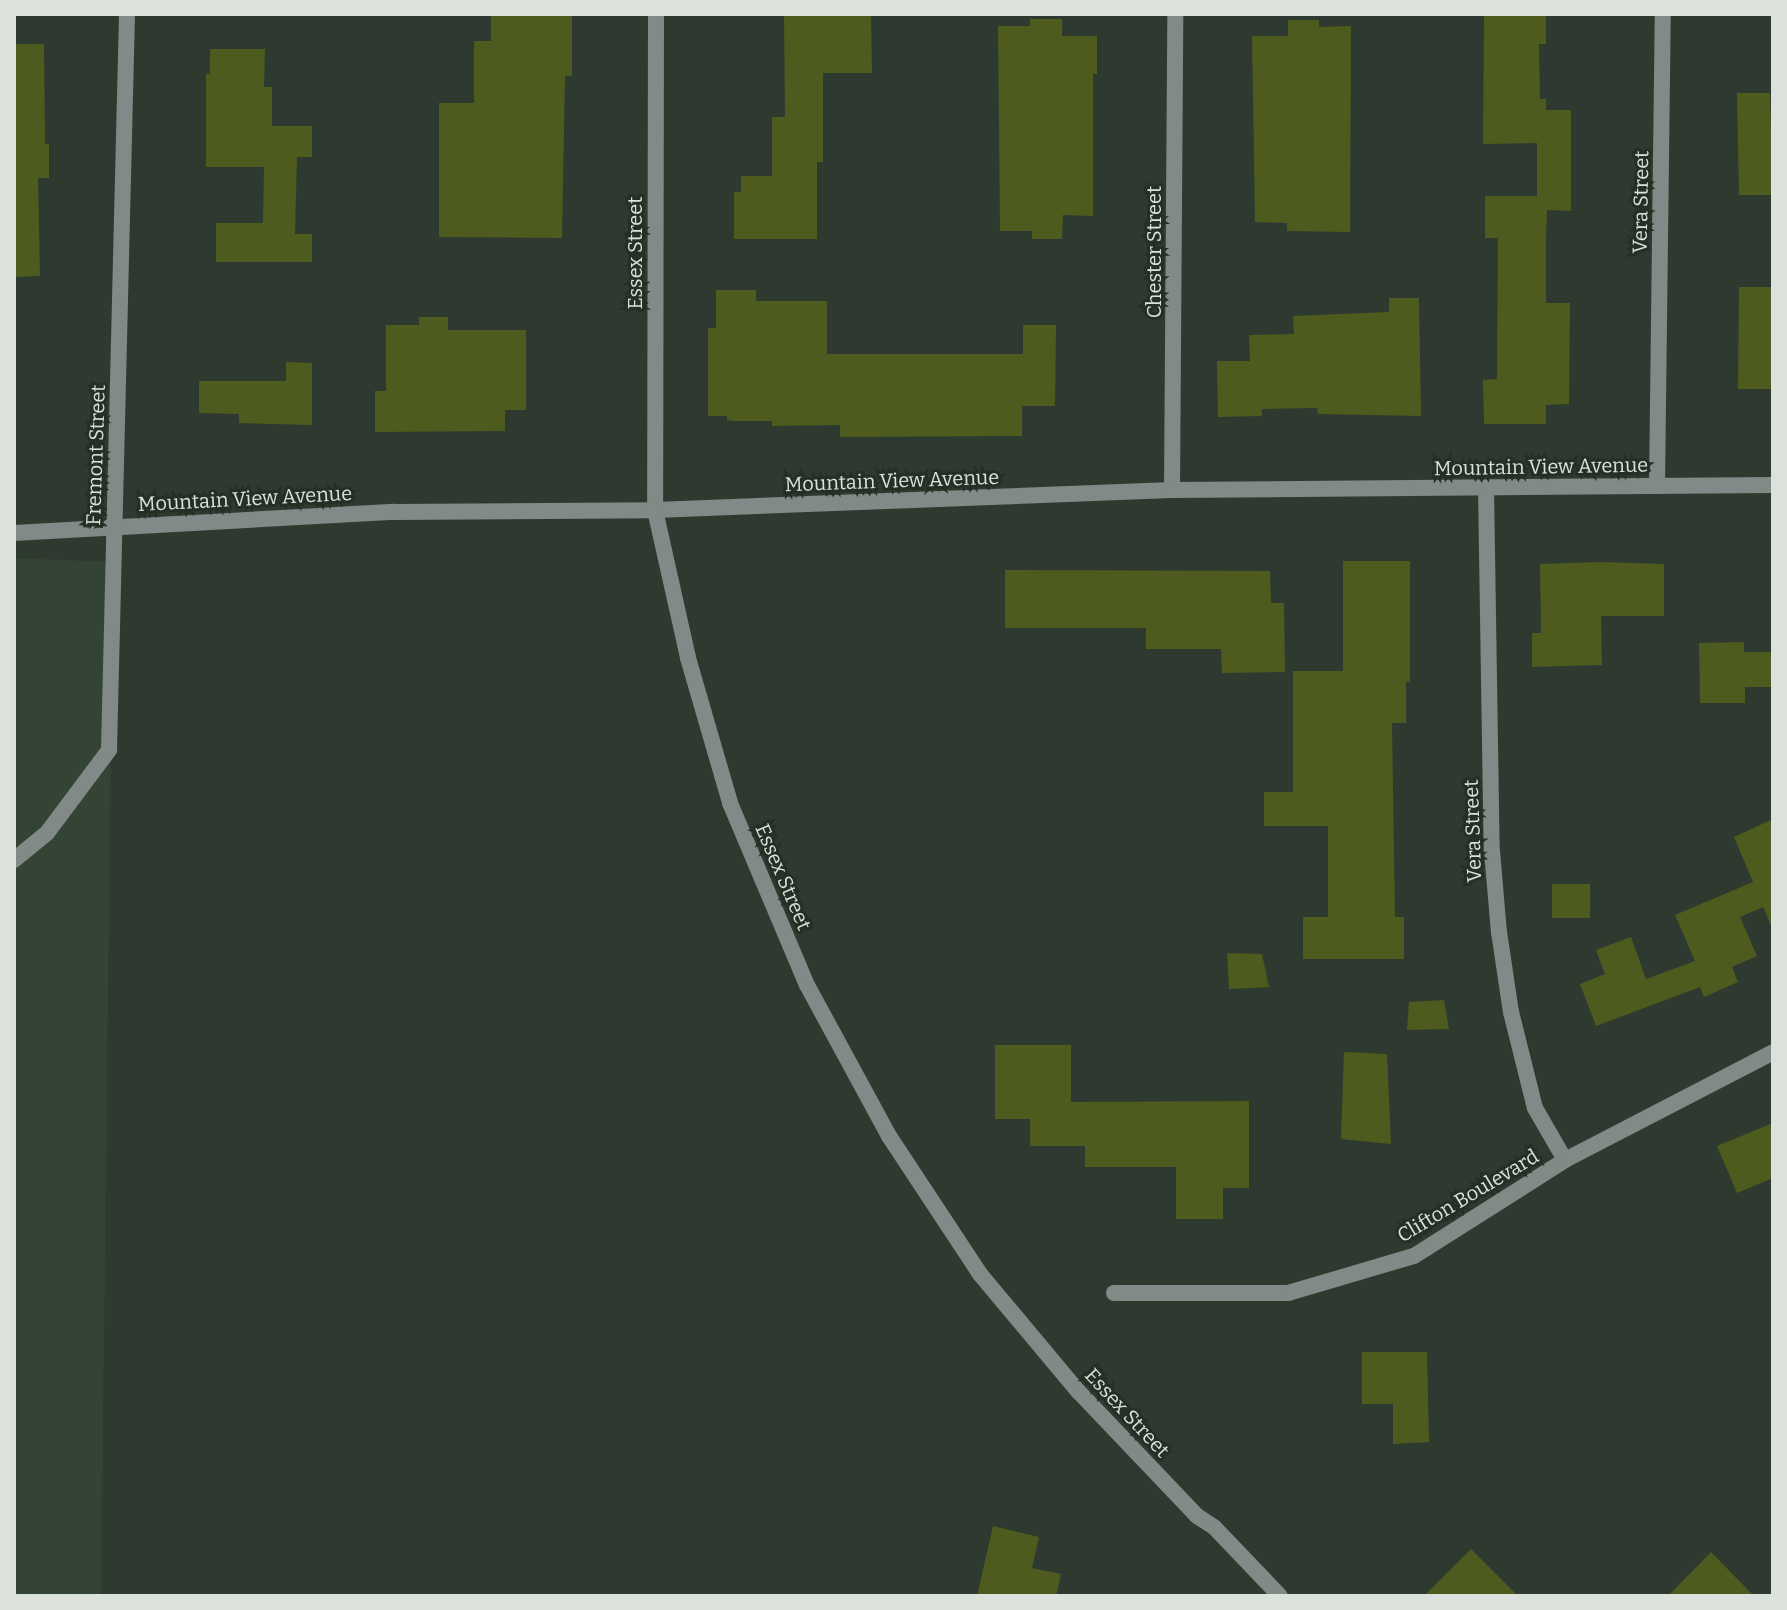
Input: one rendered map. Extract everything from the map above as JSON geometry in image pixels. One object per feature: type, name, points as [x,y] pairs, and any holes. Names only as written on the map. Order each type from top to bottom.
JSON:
[{"type":"street","name":"Fremont Street","points":[[14,860],[47,833],[109,750],[127,14]]},
{"type":"street","name":"Essex Street","points":[[656,14],[655,510],[688,658],[730,803],[807,985],[889,1136],[980,1274],[1078,1391],[1197,1516],[1214,1527],[1280,1596]]},
{"type":"street","name":"Chester Street","points":[[1172,490],[1175,14]]},
{"type":"street","name":"Vera Street","points":[[1657,486],[1663,14]]},
{"type":"street","name":"Mountain View Avenue","points":[[14,533],[115,525],[394,512],[655,510],[1172,490],[1773,485]]},
{"type":"street","name":"Vera Street","points":[[1486,488],[1492,851],[1499,932],[1511,1012],[1535,1108],[1565,1160]]},
{"type":"street","name":"Clifton Boulevard","points":[[1114,1293],[1288,1293],[1414,1256],[1565,1160],[1773,1052]]},
{"type":"shaded area","points":[[14,558],[113,562],[101,1596],[14,1596]]},
{"type":"building","points":[[491,14],[572,14],[572,76],[565,76],[562,238],[439,237],[439,103],[474,103],[474,41],[491,41]]},
{"type":"building","points":[[784,14],[871,16],[872,73],[823,73],[823,162],[817,162],[817,239],[734,239],[734,192],[741,192],[741,176],[772,176],[772,117],[785,117]]},
{"type":"building","points":[[1484,14],[1546,14],[1546,44],[1539,44],[1540,99],[1546,99],[1546,110],[1571,110],[1571,211],[1547,210],[1546,239],[1546,303],[1570,303],[1569,404],[1546,405],[1546,424],[1484,424],[1483,380],[1497,379],[1498,238],[1485,238],[1485,196],[1537,196],[1537,143],[1483,144]]},
{"type":"building","points":[[1030,19],[1062,19],[1062,36],[1097,36],[1097,74],[1093,74],[1093,216],[1063,215],[1062,239],[1032,239],[1032,231],[1000,231],[998,26],[1030,26]]},
{"type":"building","points":[[1288,20],[1319,20],[1319,27],[1351,26],[1350,232],[1287,231],[1287,223],[1255,222],[1252,36],[1288,36]]},
{"type":"building","points":[[14,44],[44,44],[45,144],[49,144],[49,178],[38,178],[40,276],[14,277]]},
{"type":"building","points":[[210,49],[265,49],[264,87],[272,87],[272,126],[312,126],[312,157],[297,157],[295,234],[312,234],[312,262],[216,262],[216,223],[263,223],[264,167],[206,167],[206,74],[210,74]]},
{"type":"building","points":[[1737,93],[1770,93],[1773,195],[1739,195]]},
{"type":"building","points":[[1739,287],[1773,287],[1773,389],[1738,389]]},
{"type":"building","points":[[716,290],[756,290],[756,301],[827,301],[827,354],[1023,354],[1023,325],[1056,325],[1055,406],[1022,406],[1022,436],[840,437],[840,425],[772,426],[772,421],[733,421],[727,420],[727,416],[708,416],[708,328],[716,328]]},
{"type":"building","points":[[1389,298],[1419,298],[1421,416],[1318,414],[1317,408],[1262,409],[1262,416],[1218,417],[1217,361],[1250,361],[1249,335],[1294,334],[1293,316],[1389,312]]},
{"type":"building","points":[[419,317],[448,317],[448,330],[526,330],[526,410],[505,410],[505,431],[375,432],[375,391],[386,391],[386,325],[419,325]]},
{"type":"building","points":[[286,362],[312,363],[312,425],[239,423],[239,414],[199,413],[199,381],[286,381]]},
{"type":"building","points":[[1343,561],[1410,561],[1410,682],[1406,682],[1406,723],[1392,723],[1395,917],[1404,917],[1404,959],[1303,959],[1303,917],[1328,917],[1328,826],[1264,826],[1264,792],[1293,792],[1293,671],[1343,671]]},
{"type":"building","points":[[1540,564],[1664,564],[1664,616],[1601,616],[1602,665],[1532,667],[1532,633],[1541,633]]},
{"type":"building","points":[[1005,570],[1270,571],[1271,603],[1284,603],[1285,672],[1222,673],[1221,649],[1146,649],[1146,628],[1005,628]]},
{"type":"building","points":[[1744,642],[1744,652],[1773,652],[1773,687],[1745,687],[1745,703],[1700,703],[1699,643]]},
{"type":"building","points":[[1773,819],[1773,930],[1763,907],[1740,917],[1757,956],[1732,967],[1738,982],[1704,997],[1700,987],[1596,1026],[1580,984],[1605,974],[1596,950],[1631,937],[1646,979],[1695,961],[1675,915],[1753,882],[1734,837]]},
{"type":"building","points":[[1552,884],[1590,884],[1590,918],[1552,918]]},
{"type":"building","points":[[1227,953],[1262,954],[1269,987],[1229,989]]},
{"type":"building","points":[[1444,1000],[1449,1029],[1407,1030],[1409,1002]]},
{"type":"building","points":[[995,1045],[1071,1045],[1071,1102],[1249,1101],[1249,1188],[1223,1188],[1223,1219],[1176,1219],[1176,1167],[1085,1167],[1085,1146],[1030,1146],[1030,1119],[995,1119]]},
{"type":"building","points":[[1344,1052],[1387,1054],[1391,1144],[1341,1139]]},
{"type":"building","points":[[1773,1123],[1773,1178],[1737,1193],[1717,1146]]},
{"type":"building","points":[[1362,1352],[1427,1352],[1429,1442],[1393,1444],[1393,1404],[1362,1404]]},
{"type":"building","points":[[993,1526],[1039,1537],[1032,1568],[1061,1574],[1056,1596],[977,1596]]},
{"type":"building","points":[[1471,1549],[1518,1596],[1424,1596]]},
{"type":"building","points":[[1711,1552],[1754,1596],[1668,1596]]}]
